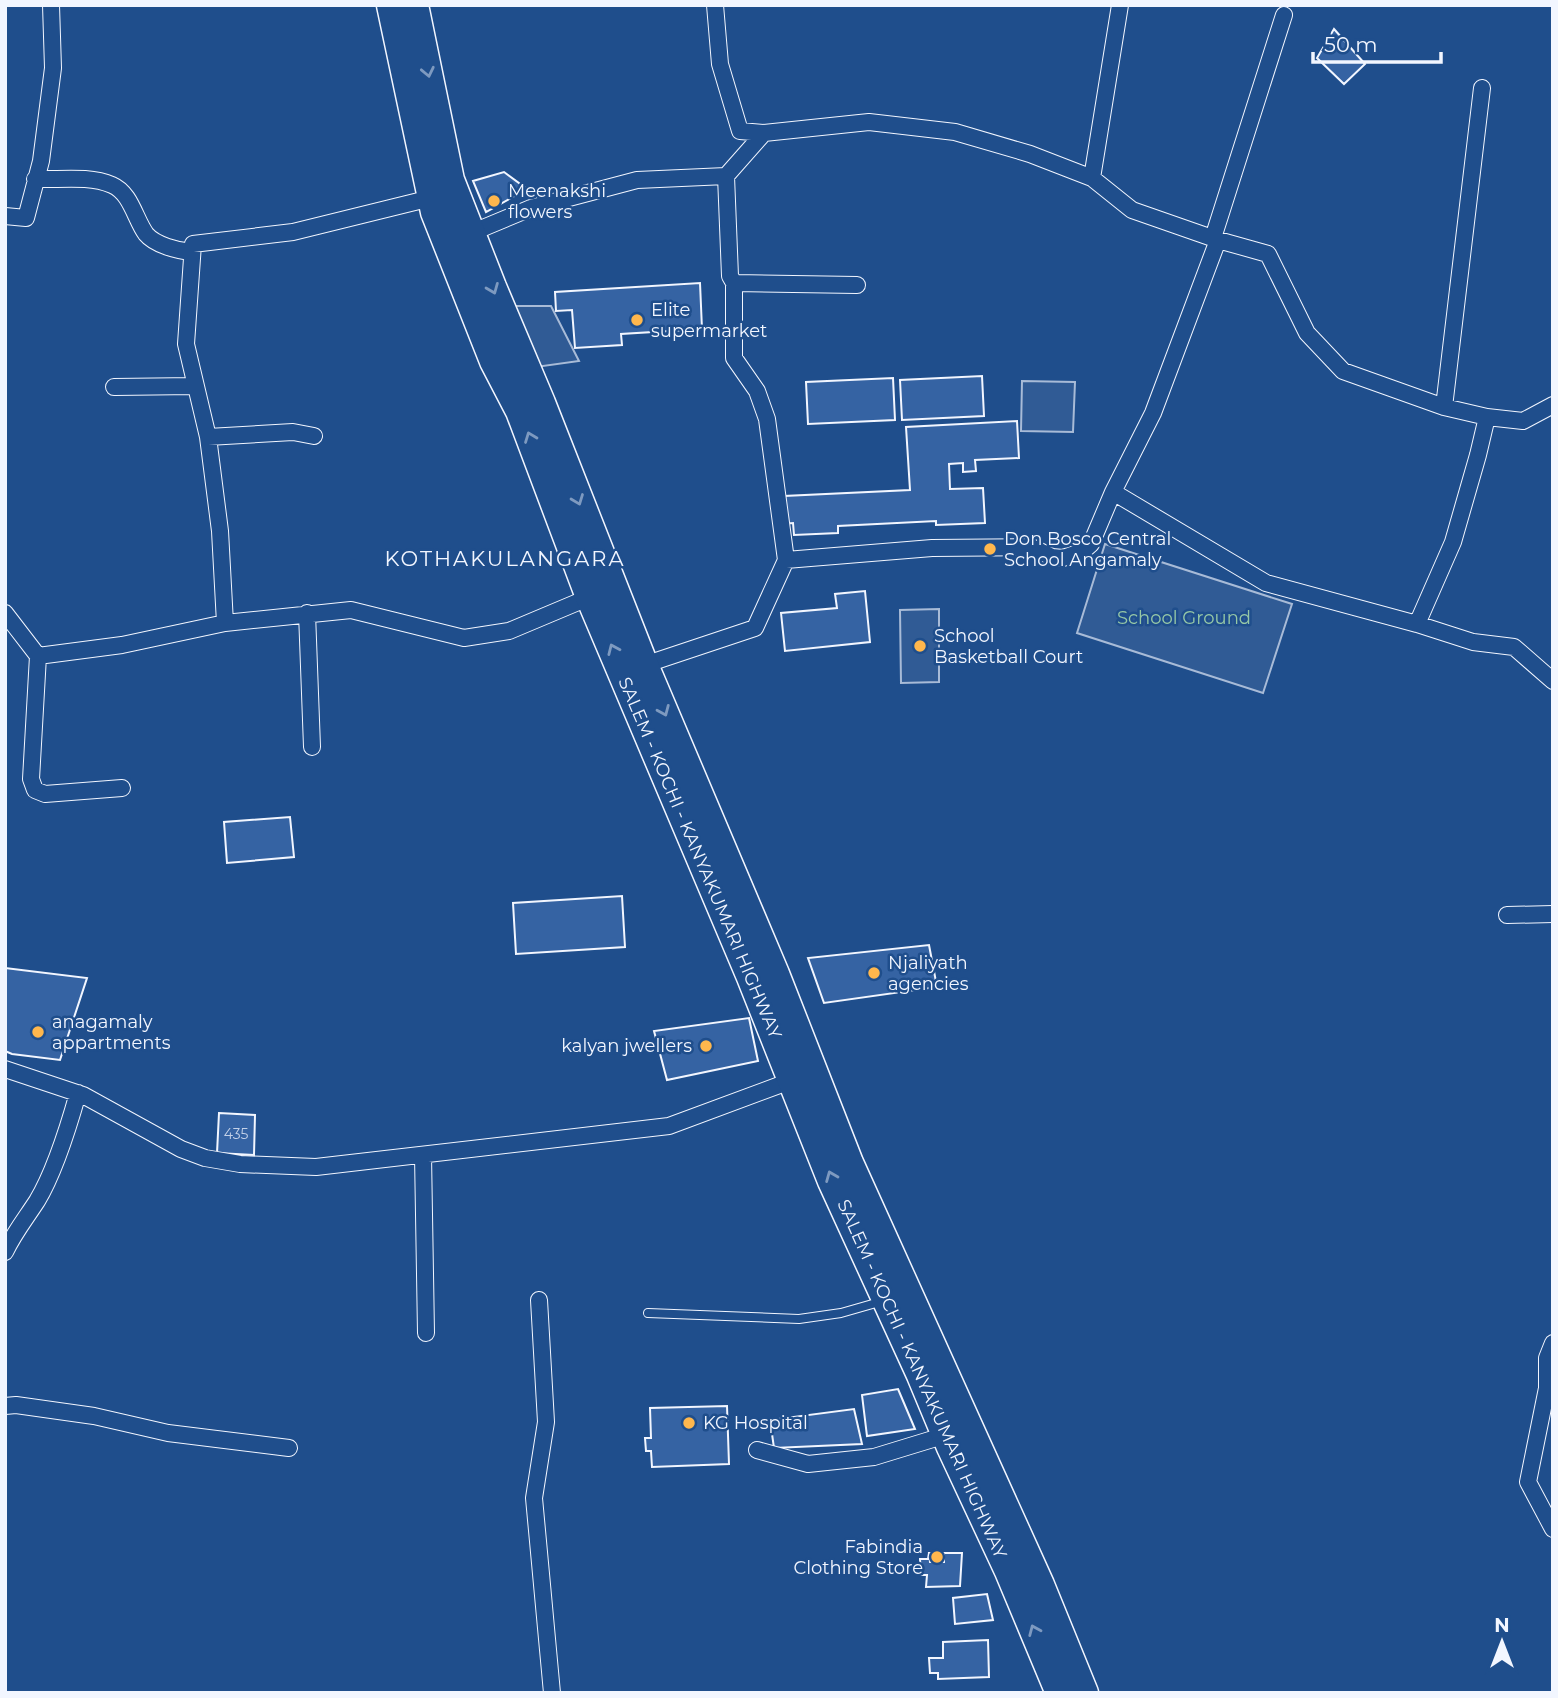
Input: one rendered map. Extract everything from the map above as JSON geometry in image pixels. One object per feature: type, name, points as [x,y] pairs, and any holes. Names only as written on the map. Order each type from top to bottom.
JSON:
[{"type":"highway","name":"SALEM - KOCHI - KANYAKUMARI HIGHWAY","points":[[391,5],[431,198],[494,361],[520,411],[590,597],[741,952],[832,1181],[1009,1571],[1060,1693]]},
{"type":"highway","name":"SALEM - KOCHI - KANYAKUMARI HIGHWAY","points":[[414,5],[450,180],[541,403],[594,543],[775,974],[849,1163],[1040,1585],[1084,1693]]},
{"type":"street","points":[[5,216],[26,218],[41,161],[53,68],[51,5]]},
{"type":"street","points":[[715,5],[720,64],[740,131],[764,133],[869,122],[955,132],[1031,154],[1092,178],[1132,210],[1268,254],[1307,332],[1343,372],[1444,407],[1487,417],[1522,421],[1553,405]]},
{"type":"street","points":[[1092,178],[1120,5]]},
{"type":"street","points":[[786,560],[932,548],[1031,547],[1052,557],[1063,558],[1074,556],[1091,544],[1113,492],[1153,414],[1215,239],[1284,15]]},
{"type":"street","points":[[1444,407],[1482,88]]},
{"type":"street","points":[[644,665],[755,628],[786,560],[767,419],[757,391],[734,358],[734,284],[730,276],[726,176],[764,133]]},
{"type":"street","points":[[471,233],[531,208],[637,180],[726,176]]},
{"type":"street","points":[[35,179],[92,179],[114,185],[126,198],[147,235],[159,243],[192,252]]},
{"type":"street","points":[[225,624],[220,531],[208,437],[186,344],[193,244],[293,232],[431,198]]},
{"type":"street","points":[[734,284],[857,285]]},
{"type":"street","points":[[114,387],[194,386]]},
{"type":"street","points":[[1417,624],[1453,542],[1487,417]]},
{"type":"street","points":[[208,437],[293,432],[314,436]]},
{"type":"street","points":[[1113,492],[1266,583],[1473,642],[1514,647],[1553,681]]},
{"type":"street","points":[[38,656],[122,645],[225,624],[351,610],[464,638],[509,631],[590,597]]},
{"type":"street","points":[[5,613],[38,656],[31,779],[35,790],[45,794],[122,788]]},
{"type":"street","points":[[307,613],[312,747]]},
{"type":"street","points":[[1507,915],[1553,914]]},
{"type":"street","points":[[5,1069],[78,1093],[181,1149],[240,1164],[316,1167],[669,1126],[793,1080]]},
{"type":"street","points":[[5,1252],[17,1228],[38,1199],[68,1126],[78,1093]]},
{"type":"street","points":[[422,1155],[426,1333]]},
{"type":"street","points":[[539,1300],[546,1422],[534,1498],[552,1693]]},
{"type":"street","points":[[1553,1343],[1547,1359],[1550,1388],[1528,1482],[1553,1529]]},
{"type":"street","points":[[5,1406],[16,1405],[93,1416],[168,1433],[289,1448]]},
{"type":"street","points":[[757,1450],[808,1464],[874,1457],[946,1435]]},
{"type":"lane","points":[[648,1313],[799,1319],[841,1313],[886,1300]]},
{"type":"shaded area","points":[[513,306],[551,306],[579,361],[536,367]]},
{"type":"shaded area","points":[[1022,381],[1075,382],[1073,432],[1021,431]]},
{"type":"shaded area","name":"School Ground","points":[[1105,544],[1292,604],[1263,693],[1077,633]]},
{"type":"shaded area","name":"School Basketball Court","points":[[939,609],[939,682],[901,683],[900,610]]},
{"type":"building","points":[[1334,29],[1365,64],[1344,84],[1317,58]]},
{"type":"building","name":"Meenakshi flowers","points":[[504,172],[527,189],[486,212],[473,181]]},
{"type":"building","name":"Elite supermarket","points":[[700,283],[702,329],[621,334],[622,345],[575,348],[572,310],[556,311],[555,292]]},
{"type":"building","points":[[982,376],[984,416],[902,420],[900,380]]},
{"type":"building","points":[[893,378],[895,420],[808,424],[806,382]]},
{"type":"building","points":[[1017,421],[1019,458],[975,460],[976,471],[963,472],[963,463],[949,464],[950,489],[983,488],[985,523],[936,525],[936,521],[838,526],[838,533],[794,535],[793,523],[779,524],[784,496],[910,490],[906,427]]},
{"type":"building","points":[[865,591],[870,642],[785,651],[781,613],[837,608],[835,594]]},
{"type":"building","points":[[290,817],[294,857],[227,863],[224,822]]},
{"type":"building","points":[[622,896],[625,947],[516,954],[513,903]]},
{"type":"building","name":"Njaliyath agencies","points":[[929,945],[937,987],[824,1003],[808,958]]},
{"type":"building","name":"anagamaly appartments","points":[[5,968],[87,978],[60,1060],[5,1051]]},
{"type":"building","name":"kalyan jwellers","points":[[749,1018],[758,1061],[667,1080],[654,1031]]},
{"type":"building","points":[[219,1113],[255,1115],[254,1155],[217,1153]]},
{"type":"building","points":[[898,1389],[915,1429],[867,1436],[862,1395]]},
{"type":"building","name":"KG Hospital","points":[[727,1406],[729,1464],[652,1467],[651,1451],[646,1451],[645,1438],[651,1438],[650,1408]]},
{"type":"building","points":[[854,1409],[862,1444],[774,1448],[770,1420]]},
{"type":"building","points":[[929,1553],[962,1553],[960,1586],[926,1587],[927,1575],[921,1575],[920,1559],[928,1559]]},
{"type":"building","name":"Fabindia Clothing Store","points":[[929,1553],[944,1553],[944,1562],[930,1562]]},
{"type":"building","points":[[987,1594],[993,1620],[955,1624],[953,1598]]},
{"type":"building","points":[[988,1640],[989,1677],[938,1679],[938,1673],[930,1673],[929,1658],[943,1658],[943,1642]]},
{"type":"place","name":"Meenakshi flowers","points":[[494,201]]},
{"type":"place","name":"Elite supermarket","points":[[637,320]]},
{"type":"place","name":"Don Bosco Central School Angamaly","points":[[990,549]]},
{"type":"place","name":"School Basketball Court","points":[[920,646]]},
{"type":"place","name":"Njaliyath agencies","points":[[874,973]]},
{"type":"place","name":"anagamaly appartments","points":[[38,1032]]},
{"type":"place","name":"kalyan jwellers","points":[[706,1046]]},
{"type":"place","name":"KG Hospital","points":[[689,1423]]},
{"type":"place","name":"Fabindia Clothing Store","points":[[937,1557]]},
{"type":"district","name":"KOTHAKULANGARA","points":[[505,559]]}]
